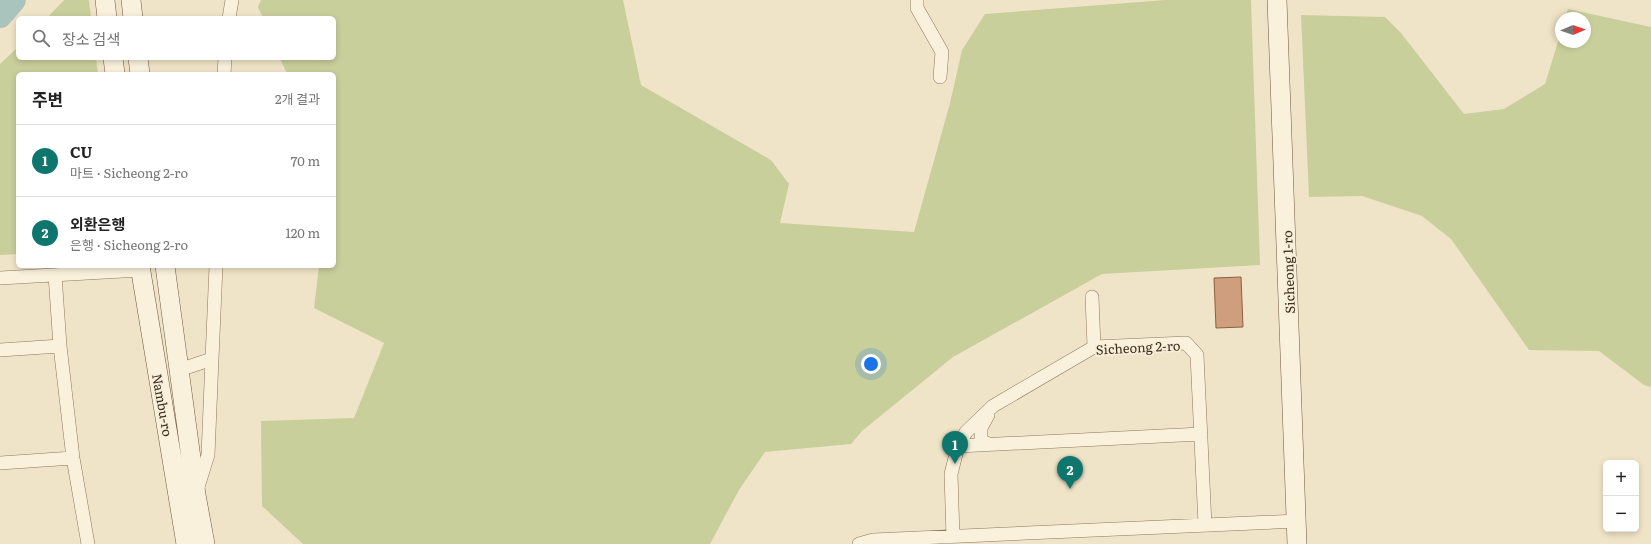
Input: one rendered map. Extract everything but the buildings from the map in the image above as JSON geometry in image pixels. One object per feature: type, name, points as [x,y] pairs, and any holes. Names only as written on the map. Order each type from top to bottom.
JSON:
[{"type":"main road","points":[[105,0],[107,16]]},
{"type":"main road","points":[[131,0],[133,16]]},
{"type":"main road","name":"Sicheong 1-ro","points":[[1277,0],[1297,544]]},
{"type":"main road","points":[[113,60],[115,72]]},
{"type":"main road","points":[[138,60],[140,72]]},
{"type":"main road","name":"Nambu-ro","points":[[140,268],[186,544]]},
{"type":"main road","name":"Nambu-ro","points":[[165,268],[196,495],[205,544]]},
{"type":"street","points":[[229,16],[232,0]]},
{"type":"street","points":[[917,0],[917,8],[942,52],[940,77]]},
{"type":"street","points":[[224,72],[225,60]]},
{"type":"street","points":[[0,278],[140,268]]},
{"type":"street","points":[[196,495],[208,455],[216,268]]},
{"type":"street","points":[[55,275],[60,346],[73,458],[88,544]]},
{"type":"street","points":[[1092,297],[1094,347]]},
{"type":"street","name":"Sicheong 2-ro","points":[[952,537],[951,474],[958,446],[966,432],[993,406],[1094,347],[1186,344],[1198,355],[1205,525]]},
{"type":"street","points":[[0,350],[60,346]]},
{"type":"street","points":[[179,370],[212,359]]},
{"type":"street","points":[[989,444],[981,442],[981,428],[993,406]]},
{"type":"street","points":[[958,446],[1201,434]]},
{"type":"street","points":[[0,463],[73,458]]},
{"type":"street","points":[[859,544],[873,540],[1297,521]]},
{"type":"green space","points":[[64,0],[89,0],[91,16],[49,16]]},
{"type":"green space","points":[[261,0],[623,0],[641,85],[771,160],[789,184],[780,223],[914,232],[950,103],[962,50],[985,14],[1165,0],[1251,0],[1260,265],[1102,274],[953,357],[862,431],[851,444],[765,452],[739,490],[710,544],[303,544],[262,506],[261,421],[354,418],[384,343],[314,308],[319,268],[336,268],[336,72],[286,72],[281,60],[336,60],[336,16],[262,16],[258,7]]},
{"type":"green space","points":[[1568,9],[1582,12],[1567,12]]},
{"type":"green space","points":[[1591,14],[1651,27],[1651,387],[1644,385],[1599,351],[1529,350],[1451,239],[1422,216],[1362,196],[1309,197],[1301,15],[1385,17],[1401,33],[1464,114],[1504,109],[1545,84],[1556,48],[1591,48]]},
{"type":"green space","points":[[16,49],[16,60],[96,60],[98,72],[16,72],[16,254],[0,255],[0,64]]},
{"type":"waterway","points":[[0,16],[14,0]]},
{"type":"place","name":"CU","points":[[955,464]]},
{"type":"place","name":"외환은행","points":[[1070,489]]}]
